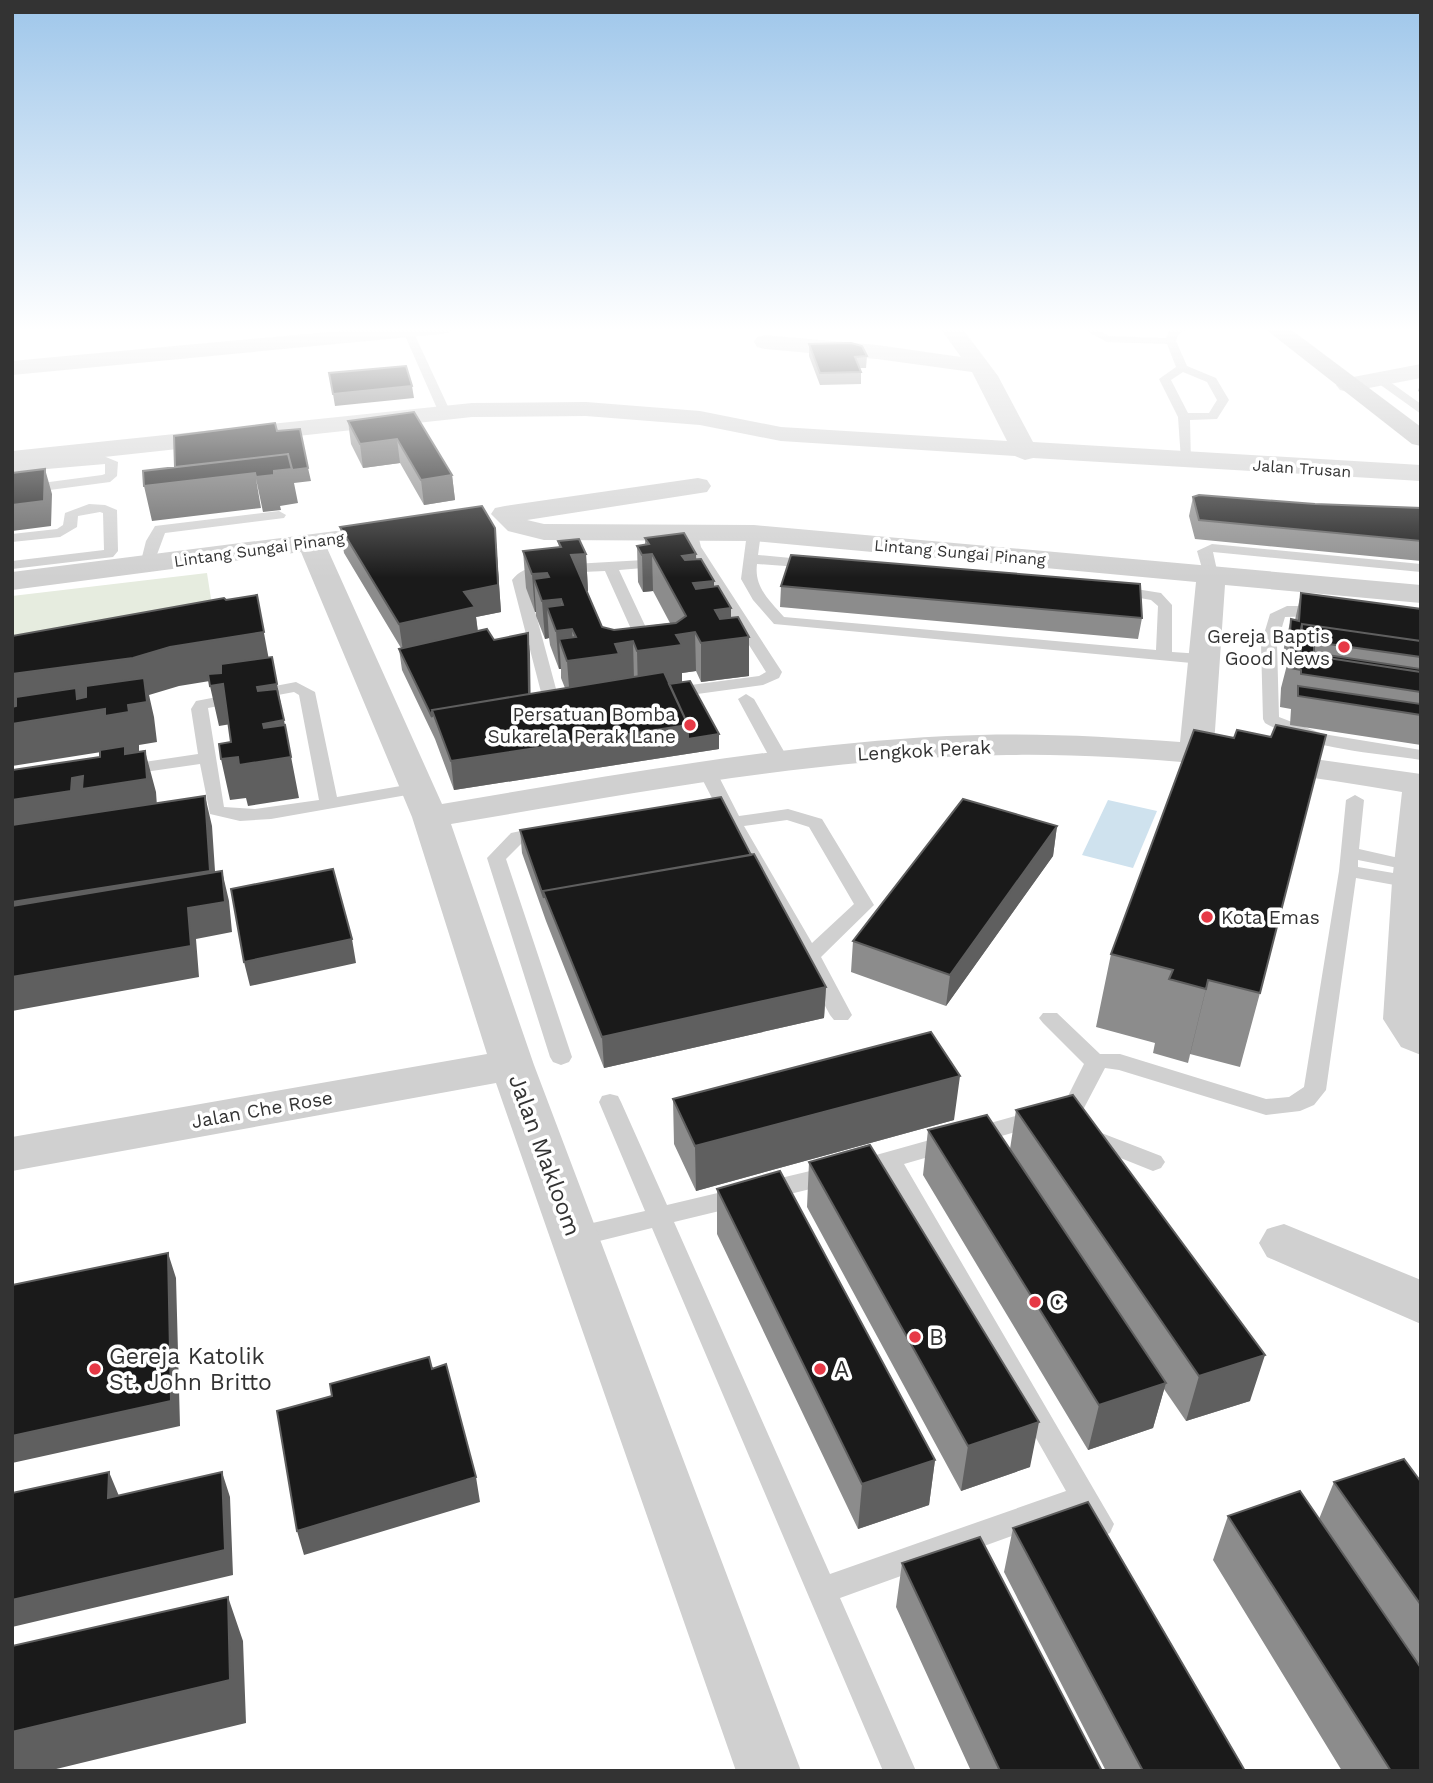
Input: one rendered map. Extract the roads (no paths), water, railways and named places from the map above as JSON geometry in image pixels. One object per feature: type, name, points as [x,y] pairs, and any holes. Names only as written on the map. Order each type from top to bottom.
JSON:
[{"type":"street","name":"Jalan Trusan","points":[[12,459],[445,412],[482,411]]},
{"type":"street","name":"Jalan Trusan","points":[[614,411],[700,418],[780,434],[815,437],[1025,452],[1421,473]]},
{"type":"street","points":[[1005,411],[1025,452]]},
{"type":"street","points":[[1383,411],[1421,439]]},
{"type":"street","name":"Lintang Sungai Pinang","points":[[698,486],[492,516],[523,529],[544,532],[690,531],[752,546],[1211,575],[1421,594]]},
{"type":"street","name":"Lintang Sungai Pinang","points":[[23,572],[147,565],[363,535]]},
{"type":"street","name":"Jalan Makloom","points":[[311,543],[537,1061],[575,1237],[769,1771]]},
{"type":"street","points":[[1196,752],[1211,575]]},
{"type":"street","name":"Lengkok Perak","points":[[424,803],[712,792],[781,762],[950,746],[1073,745],[1196,752],[1420,789]]},
{"type":"street","points":[[1420,789],[1404,1019],[1421,1040]]},
{"type":"street","name":"Jalan Che Rose","points":[[12,1154],[537,1061]]},
{"type":"street","points":[[1284,1243],[1421,1303]]},
{"type":"lane","points":[[1181,411],[1184,417],[1187,460]]},
{"type":"lane","points":[[1184,417],[1213,415],[1216,411]]},
{"type":"lane","points":[[12,468],[101,459],[111,462],[111,475],[105,480],[12,491]]},
{"type":"lane","points":[[12,538],[60,533],[70,527],[70,516],[75,512],[99,508],[110,510],[111,551],[108,554],[23,572]]},
{"type":"lane","points":[[147,565],[153,541],[160,529],[279,515]]},
{"type":"lane","points":[[689,560],[694,547],[690,531]]},
{"type":"lane","points":[[833,566],[752,546],[748,579],[775,618],[785,622],[1202,659]]},
{"type":"lane","points":[[1211,575],[1204,551],[1212,548],[1421,568]]},
{"type":"lane","points":[[579,705],[559,706],[551,700],[519,580],[529,572],[538,570],[689,560]]},
{"type":"lane","points":[[646,696],[763,680],[774,672],[689,560]]},
{"type":"lane","points":[[610,566],[648,649]]},
{"type":"lane","points":[[1312,584],[1329,612],[1287,611],[1278,614],[1269,644],[1271,719],[1280,726],[1420,789]]},
{"type":"lane","points":[[1107,589],[1156,596],[1165,605],[1164,655]]},
{"type":"lane","points":[[329,804],[304,688],[202,704],[199,709],[216,810],[225,815],[329,804],[424,803]]},
{"type":"lane","points":[[746,699],[781,762]]},
{"type":"lane","points":[[103,773],[207,758]]},
{"type":"lane","points":[[712,792],[734,822],[811,956],[841,1015]]},
{"type":"lane","points":[[1076,1102],[1096,1063],[1104,1060],[1120,1062],[1266,1107],[1292,1105],[1306,1099],[1315,1090],[1349,862],[1355,800]]},
{"type":"lane","points":[[734,822],[788,814],[816,823],[864,905],[811,956]]},
{"type":"lane","points":[[537,1061],[496,858],[518,836],[559,830]]},
{"type":"lane","points":[[1349,862],[1412,874]]},
{"type":"lane","points":[[1050,1018],[1096,1063]]},
{"type":"lane","points":[[610,1102],[900,1771]]},
{"type":"lane","points":[[575,1237],[890,1160],[1026,1121],[1047,1121],[1153,1161]]},
{"type":"lane","points":[[890,1160],[1112,1545]]},
{"type":"lane","points":[[821,1591],[1084,1497]]},
{"type":"water","points":[[1108,800],[1157,811],[1133,868],[1082,855]]},
{"type":"place","name":"Gereja Baptis Good News","points":[[1344,647]]},
{"type":"place","name":"Persatuan Bomba Sukarela Perak Lane","points":[[690,725]]},
{"type":"place","name":"Kota Emas","points":[[1207,917]]},
{"type":"place","name":"C","points":[[1035,1302]]},
{"type":"place","name":"B","points":[[915,1337]]},
{"type":"place","name":"Gereja Katolik St. John Britto","points":[[95,1369]]},
{"type":"place","name":"A","points":[[820,1369]]}]
